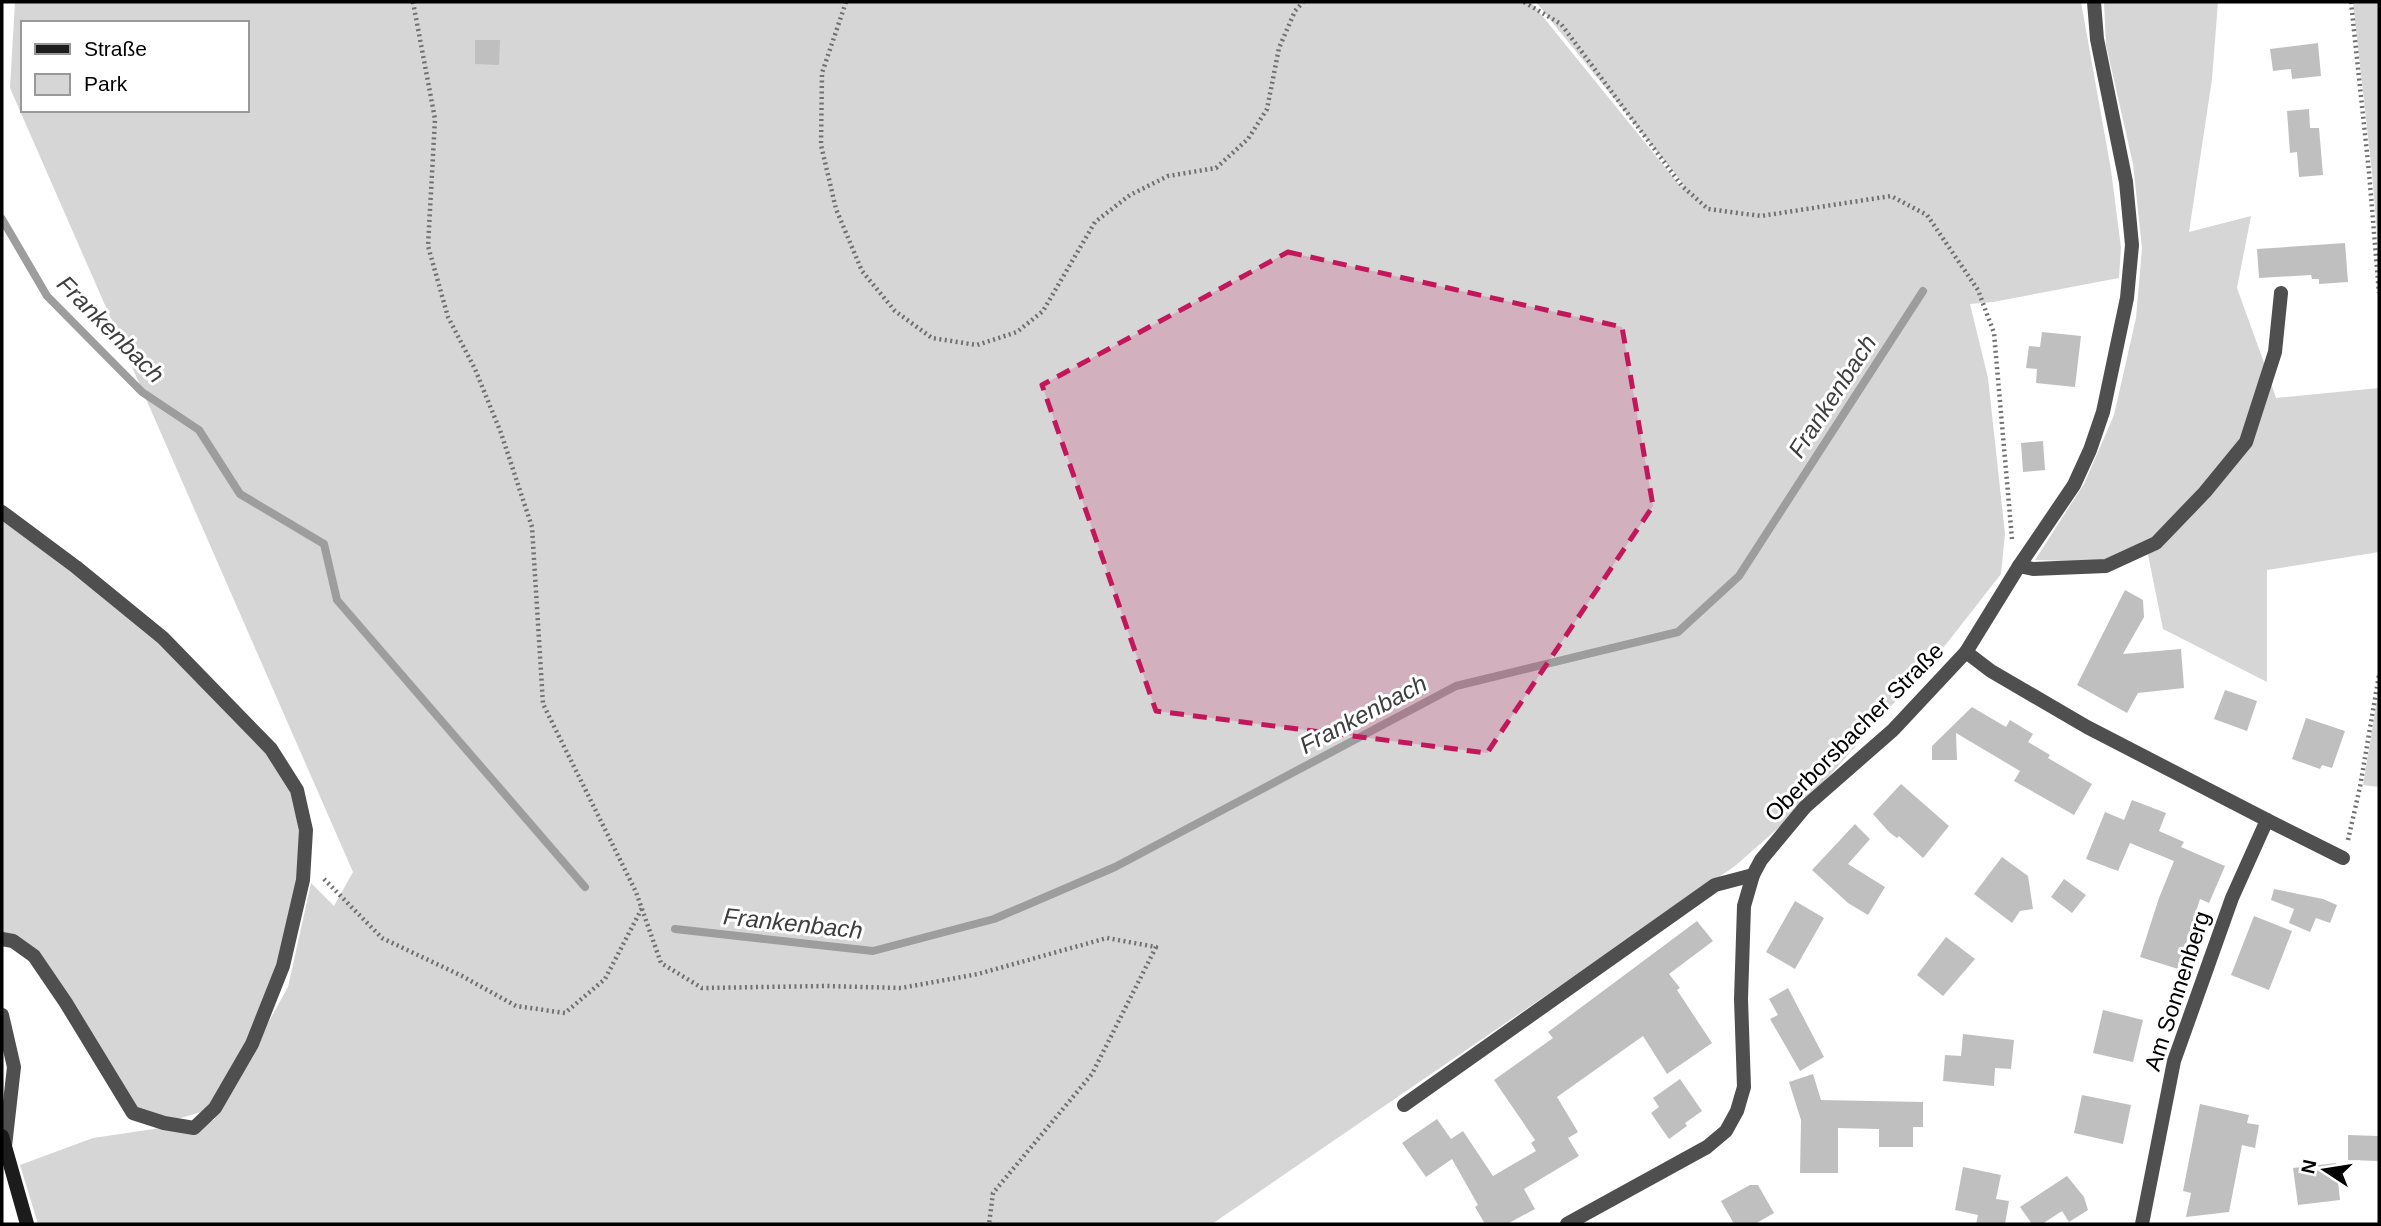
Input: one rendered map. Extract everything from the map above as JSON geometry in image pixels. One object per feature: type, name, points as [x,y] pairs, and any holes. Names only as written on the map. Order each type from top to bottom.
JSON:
[{"type":"main road","points":[[3,1141],[27,1224]]},
{"type":"street","name":"Oberborsbacher Straße","points":[[1567,1224],[1707,1147],[1726,1131],[1737,1111],[1744,1077],[1741,999],[1744,906],[1753,875],[1761,860],[1805,807],[1893,730],[1966,652],[2074,485],[2090,450],[2103,412],[2127,298],[2132,245],[2126,182],[2097,39],[2094,2]]},
{"type":"street","points":[[2020,566],[2033,569],[2106,566],[2155,543],[2205,492],[2246,442],[2275,352],[2281,293]]},
{"type":"street","points":[[2,512],[76,567],[163,638],[271,749],[297,790],[306,830],[303,880],[283,966],[252,1044],[215,1108],[194,1128],[163,1123],[133,1113],[34,956],[13,941],[2,939]]},
{"type":"street","points":[[1966,652],[1991,671],[2087,727],[2343,858]]},
{"type":"street","name":"Am Sonnenberg","points":[[2142,1224],[2174,1061],[2232,898],[2267,820]]},
{"type":"street","points":[[1404,1105],[1715,885],[1753,875]]},
{"type":"street","points":[[2,1015],[14,1067],[3,1141]]},
{"type":"path","points":[[413,2],[435,119],[428,246],[448,317],[475,369],[501,433],[532,527],[543,704],[636,892],[661,963],[702,988],[901,988],[978,974],[1107,938],[1156,947],[1091,1074],[993,1193],[989,1224]]},
{"type":"path","points":[[845,2],[822,73],[821,145],[836,209],[862,271],[895,311],[932,338],[977,345],[1017,332],[1043,311],[1095,222],[1130,195],[1168,176],[1216,168],[1248,139],[1266,109],[1279,48],[1295,12],[1303,2]]},
{"type":"path","points":[[1524,2],[1561,24],[1682,186],[1708,209],[1761,216],[1891,196],[1927,215],[1978,290],[1994,333],[2013,558],[2020,566]]},
{"type":"path","points":[[2351,2],[2370,172],[2379,293]]},
{"type":"path","points":[[2343,858],[2360,787],[2379,675]]},
{"type":"path","points":[[304,853],[330,887],[382,938],[462,976],[516,1006],[565,1013],[605,979],[642,908]]},
{"type":"highlighted area","points":[[1288,252],[1622,327],[1653,506],[1487,753],[1156,711],[1042,385]]},
{"type":"green space","points":[[15,2],[1531,2],[1681,187],[1684,185],[1536,2],[2081,2],[2111,170],[2121,248],[2119,278],[1970,304],[1988,378],[2005,534],[2001,574],[1947,643],[1801,808],[1735,866],[1212,1224],[38,1224],[20,1165],[93,1138],[214,1120],[288,987],[311,883],[334,906],[353,872],[10,88]]},
{"type":"green space","points":[[2104,2],[2218,2],[2212,79],[2189,232],[2251,216],[2237,288],[2267,371],[2244,441],[2154,542],[2105,562],[2035,560],[2084,484],[2114,415],[2136,318],[2142,248],[2133,164],[2106,45]]},
{"type":"green space","points":[[2353,2],[2379,2],[2379,259],[2372,173]]},
{"type":"green space","points":[[2269,377],[2276,398],[2379,388],[2379,552],[2267,570],[2267,682],[2163,629],[2147,550],[2247,443]]},
{"type":"green space","points":[[2,515],[76,567],[244,720],[297,790],[306,830],[283,966],[215,1108],[164,1123],[133,1113],[34,956],[2,935]]},
{"type":"green space","points":[[2379,688],[2379,787],[2363,785]]},
{"type":"building","points":[[475,40],[500,40],[499,65],[475,64]]},
{"type":"building","points":[[2318,43],[2321,76],[2292,79],[2291,69],[2273,71],[2270,49]]},
{"type":"building","points":[[2309,109],[2310,128],[2319,128],[2323,175],[2299,177],[2297,152],[2290,153],[2287,111]]},
{"type":"building","points":[[2345,243],[2348,282],[2319,284],[2319,279],[2312,279],[2311,275],[2259,278],[2257,249]]},
{"type":"building","points":[[2042,332],[2081,336],[2075,387],[2036,383],[2037,369],[2026,368],[2029,346],[2040,347]]},
{"type":"building","points":[[2043,441],[2045,470],[2023,472],[2021,443]]},
{"type":"building","points":[[2125,590],[2143,600],[2144,617],[2123,654],[2181,649],[2184,688],[2138,693],[2127,713],[2077,685]]},
{"type":"building","points":[[2225,690],[2257,701],[2247,731],[2214,719]]},
{"type":"building","points":[[1972,707],[2006,727],[2010,720],[2033,734],[2028,742],[2050,755],[2048,758],[2092,784],[2074,815],[2014,781],[2020,771],[1956,733],[1957,760],[1932,760],[1932,746]]},
{"type":"building","points":[[2306,718],[2345,731],[2332,768],[2322,765],[2320,769],[2292,759]]},
{"type":"building","points":[[1901,784],[1949,826],[1923,858],[1899,836],[1897,838],[1889,832],[1873,814]]},
{"type":"building","points":[[2132,800],[2166,813],[2159,831],[2184,842],[2181,847],[2225,866],[2209,903],[2200,899],[2178,969],[2140,957],[2174,861],[2130,843],[2118,871],[2086,859],[2105,812],[2124,820]]},
{"type":"building","points":[[1855,824],[1870,839],[1848,864],[1885,887],[1868,915],[1848,903],[1812,870]]},
{"type":"building","points":[[2002,857],[2028,876],[2033,909],[2020,911],[2012,923],[1974,894]]},
{"type":"building","points":[[2064,879],[2086,895],[2072,913],[2051,897]]},
{"type":"building","points":[[2274,889],[2323,899],[2337,905],[2330,923],[2316,918],[2310,932],[2289,923],[2294,909],[2271,900]]},
{"type":"building","points":[[1795,901],[1824,918],[1795,969],[1766,952]]},
{"type":"building","points":[[2254,916],[2292,931],[2269,990],[2231,975]]},
{"type":"building","points":[[1697,921],[1713,941],[1669,974],[1712,1043],[1667,1074],[1643,1036],[1557,1097],[1578,1132],[1568,1138],[1579,1156],[1524,1189],[1535,1209],[1507,1224],[1485,1224],[1475,1207],[1478,1205],[1452,1159],[1426,1177],[1402,1143],[1437,1119],[1451,1139],[1463,1131],[1493,1176],[1536,1151],[1531,1143],[1535,1140],[1494,1080],[1553,1038],[1548,1032]]},
{"type":"building","points":[[1946,937],[1975,959],[1943,996],[1917,975]]},
{"type":"building","points":[[1788,988],[1824,1057],[1800,1071],[1770,1019],[1778,1015],[1769,999]]},
{"type":"building","points":[[2103,1010],[2143,1020],[2133,1062],[2093,1053]]},
{"type":"building","points":[[1963,1034],[2014,1040],[2011,1069],[1995,1068],[1994,1086],[1943,1081],[1945,1055],[1961,1056]]},
{"type":"building","points":[[1813,1074],[1821,1100],[1923,1102],[1923,1127],[1913,1127],[1913,1147],[1879,1147],[1879,1129],[1838,1128],[1838,1173],[1800,1173],[1801,1120],[1789,1082]]},
{"type":"building","points":[[1680,1079],[1702,1111],[1669,1139],[1651,1113],[1659,1107],[1653,1098]]},
{"type":"building","points":[[2082,1095],[2131,1105],[2123,1144],[2074,1133]]},
{"type":"building","points":[[2200,1104],[2249,1115],[2247,1123],[2259,1125],[2255,1148],[2242,1145],[2229,1212],[2186,1217],[2191,1193],[2183,1191]]},
{"type":"building","points":[[2348,1135],[2379,1136],[2379,1161],[2348,1160]]},
{"type":"building","points":[[2336,1163],[2340,1200],[2298,1205],[2293,1168]]},
{"type":"building","points":[[1963,1167],[2001,1175],[1996,1199],[2009,1201],[2005,1224],[1976,1224],[1978,1215],[1955,1210]]},
{"type":"building","points":[[2067,1176],[2084,1197],[2088,1210],[2069,1222],[2062,1211],[2042,1224],[2032,1224],[2020,1207]]},
{"type":"building","points":[[1750,1185],[1758,1185],[1774,1213],[1755,1224],[1734,1224],[1721,1201]]},
{"type":"waterway","name":"Frankenbach","points":[[2,219],[47,296],[142,392],[199,430],[240,494],[324,544],[337,600],[585,887]]},
{"type":"waterway","name":"Frankenbach","points":[[675,929],[873,951],[994,919],[1115,867],[1456,686],[1678,632],[1739,576],[1923,291]]}]
